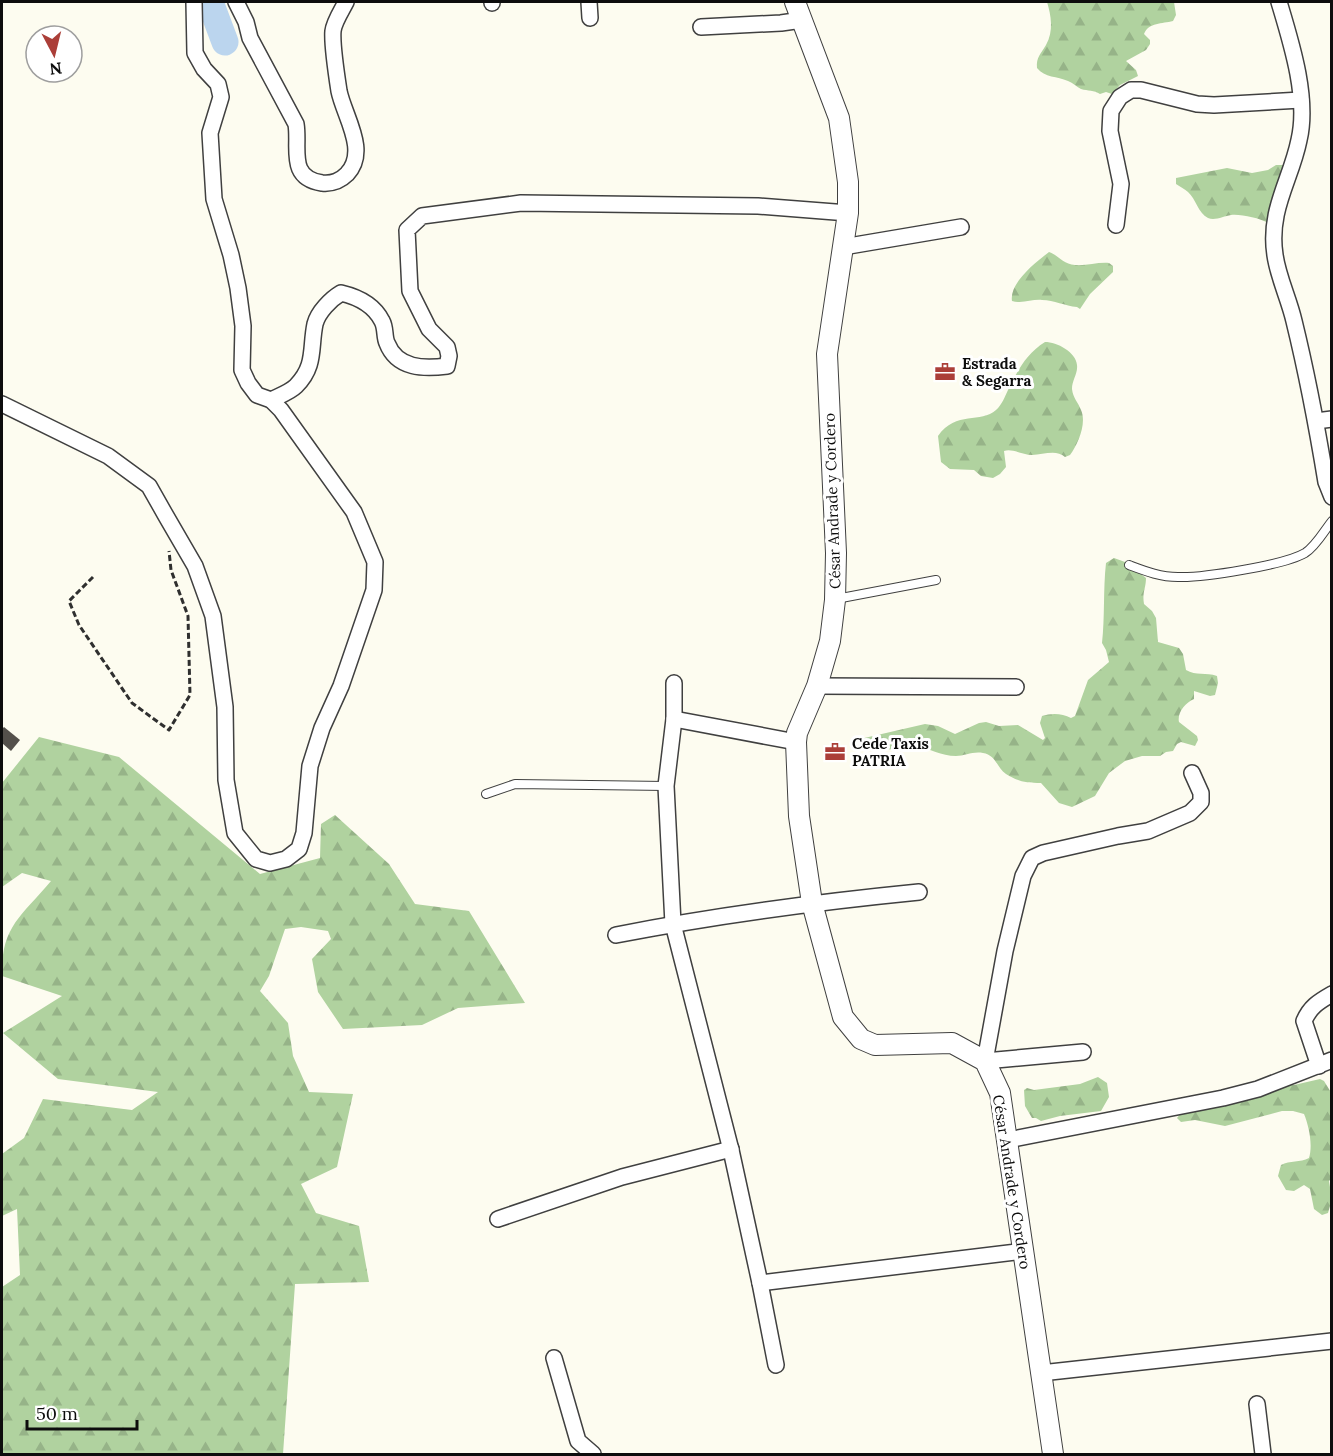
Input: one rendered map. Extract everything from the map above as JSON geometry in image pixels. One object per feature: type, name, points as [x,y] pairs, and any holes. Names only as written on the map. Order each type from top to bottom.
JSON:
[{"type":"street","points":[[2,404],[108,456],[149,486],[195,566],[213,616],[225,706],[226,780],[235,833],[256,859],[270,863],[286,859],[299,849],[304,833],[310,766],[374,590],[375,562],[354,512],[306,443],[271,400],[257,395],[248,383],[243,370],[243,326],[238,288],[231,255],[214,199],[210,134],[221,97],[218,84],[204,69],[195,53],[194,2]]},
{"type":"street","points":[[236,2],[246,22],[250,38],[296,124],[298,137],[295,151],[299,167],[305,176],[314,182],[329,184],[340,180],[354,166],[354,135],[339,92],[333,30],[346,2]]},
{"type":"street","points":[[589,2],[590,18]]},
{"type":"street","points":[[1279,2],[1295,56],[1301,100],[1300,139],[1280,197],[1274,229],[1275,256],[1292,311],[1316,421],[1326,482],[1332,497]]},
{"type":"street","points":[[701,27],[781,23],[801,7]]},
{"type":"street","name":"César Andrade y Cordero","points":[[801,7],[839,118],[848,182],[848,213],[827,354],[836,553],[835,600],[830,641],[818,686],[797,733],[796,742],[799,816],[812,903],[843,1017],[861,1039],[875,1044],[952,1043],[985,1061],[1000,1093],[1053,1455]]},
{"type":"street","points":[[1116,225],[1121,184],[1110,131],[1111,111],[1120,97],[1131,90],[1142,90],[1197,104],[1301,100]]},
{"type":"street","points":[[271,400],[295,387],[310,365],[315,322],[331,298],[341,293],[357,297],[371,307],[382,321],[386,342],[393,353],[406,363],[418,368],[447,366],[449,356],[447,347],[429,328],[410,291],[407,230],[422,216],[521,203],[557,202],[758,206],[848,213]]},
{"type":"street","points":[[843,247],[961,227]]},
{"type":"street","points":[[1316,421],[1332,419]]},
{"type":"street","points":[[674,683],[674,719],[666,786],[673,924],[731,1149],[776,1365]]},
{"type":"street","points":[[818,686],[1016,687]]},
{"type":"street","points":[[674,719],[796,742]]},
{"type":"street","points":[[1083,1052],[985,1061],[1005,951],[1023,876],[1032,858],[1043,853],[1148,831],[1190,813],[1201,802],[1202,793],[1192,773]]},
{"type":"street","points":[[616,935],[812,903],[919,892]]},
{"type":"street","points":[[1008,1140],[1223,1098],[1257,1089],[1328,1064],[1304,1021],[1309,1010],[1317,1002],[1332,994]]},
{"type":"street","points":[[498,1219],[622,1177],[731,1149]]},
{"type":"street","points":[[760,1283],[1024,1251]]},
{"type":"street","points":[[1041,1374],[1332,1341]]},
{"type":"street","points":[[554,1358],[578,1441],[592,1455]]},
{"type":"street","points":[[1257,1404],[1263,1455]]},
{"type":"lane","points":[[1129,565],[1155,575],[1179,578],[1243,570],[1289,559],[1306,552],[1332,520]]},
{"type":"lane","points":[[835,600],[936,580]]},
{"type":"lane","points":[[486,794],[515,784],[666,786]]},
{"type":"path","points":[[93,577],[69,601],[79,625],[132,703],[169,730],[190,695],[188,616],[171,570],[169,548]]},
{"type":"green space","points":[[1047,2],[1174,2],[1176,15],[1173,21],[1149,27],[1144,34],[1150,40],[1146,50],[1126,61],[1136,70],[1138,76],[1120,85],[1112,94],[1106,92],[1100,94],[1047,75],[1037,68],[1038,58],[1049,40],[1051,29]]},
{"type":"green space","points":[[1276,165],[1284,165],[1268,223],[1240,215],[1208,218],[1188,192],[1176,184],[1176,178],[1227,168],[1252,173],[1268,170]]},
{"type":"green space","points":[[1049,252],[1071,264],[1109,263],[1113,266],[1113,272],[1090,294],[1080,309],[1046,300],[1012,301],[1012,294],[1019,280]]},
{"type":"green space","points":[[1045,342],[1065,349],[1076,360],[1077,371],[1072,389],[1083,415],[1083,421],[1079,439],[1070,455],[1065,457],[1054,453],[1032,455],[1010,450],[1004,451],[1006,467],[993,478],[981,476],[974,470],[950,469],[941,462],[938,436],[953,423],[990,414],[996,410],[1023,363]]},
{"type":"green space","points":[[1114,558],[1125,562],[1146,578],[1144,604],[1156,618],[1158,642],[1179,648],[1183,654],[1186,670],[1217,676],[1215,695],[1210,696],[1194,691],[1194,699],[1179,715],[1179,722],[1197,736],[1195,746],[1181,742],[1173,751],[1160,756],[1142,756],[1125,761],[1109,773],[1095,796],[1072,807],[1059,803],[1041,783],[1023,782],[1006,774],[987,754],[951,756],[916,747],[870,751],[859,745],[860,739],[925,724],[938,726],[955,734],[986,722],[999,726],[1018,725],[1043,740],[1045,738],[1040,723],[1042,716],[1053,714],[1071,718],[1075,716],[1088,680],[1109,662],[1102,643],[1106,563]]},
{"type":"green space","points":[[39,737],[119,757],[260,874],[320,858],[321,824],[335,815],[389,864],[415,904],[469,911],[525,1003],[458,1008],[422,1025],[343,1029],[318,992],[312,959],[331,939],[328,931],[301,927],[285,929],[269,976],[260,991],[288,1023],[293,1056],[309,1092],[353,1094],[337,1167],[301,1184],[316,1213],[359,1226],[369,1282],[295,1284],[283,1454],[2,1454],[2,1287],[20,1275],[17,1209],[2,1216],[2,1154],[24,1138],[43,1099],[132,1110],[158,1092],[58,1079],[3,1033],[62,996],[2,976],[5,945],[9,933],[22,914],[51,881],[22,873],[2,887],[2,783]]},
{"type":"green space","points":[[1098,1077],[1107,1083],[1109,1097],[1101,1111],[1060,1116],[1041,1121],[1032,1118],[1025,1106],[1024,1090],[1027,1088],[1034,1090],[1080,1084]]},
{"type":"green space","points":[[1320,1079],[1324,1081],[1332,1094],[1332,1178],[1329,1181],[1332,1199],[1328,1213],[1322,1215],[1314,1209],[1310,1189],[1304,1185],[1294,1191],[1286,1190],[1278,1176],[1281,1165],[1309,1158],[1310,1136],[1304,1114],[1282,1111],[1225,1126],[1195,1120],[1181,1122],[1177,1118],[1181,1113],[1277,1085],[1294,1085]]},
{"type":"building","points":[[4,727],[20,740],[11,751],[2,743]]},
{"type":"waterway","points":[[210,2],[225,42]]},
{"type":"place","name":"Estrada & Segarra","points":[[945,372]]},
{"type":"place","name":"Cede Taxis PATRIA","points":[[835,752]]}]
